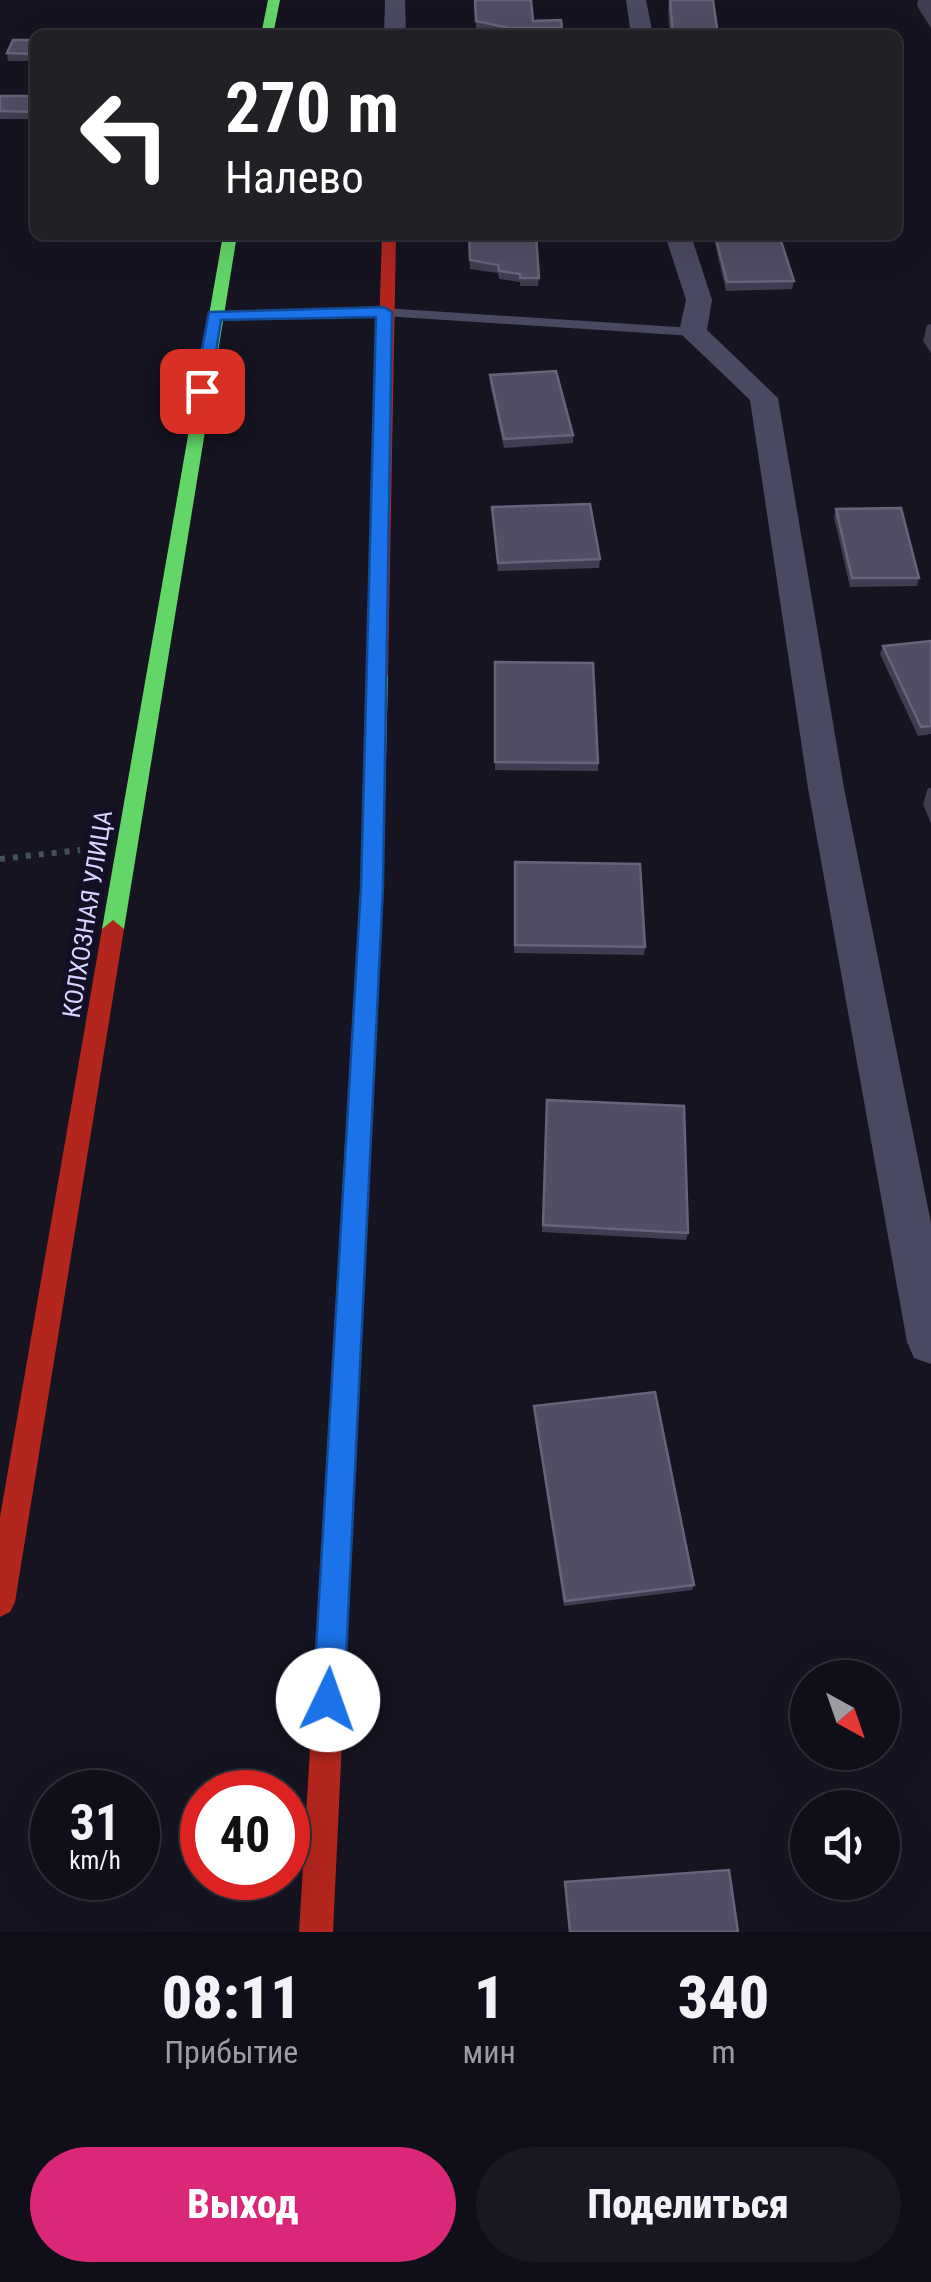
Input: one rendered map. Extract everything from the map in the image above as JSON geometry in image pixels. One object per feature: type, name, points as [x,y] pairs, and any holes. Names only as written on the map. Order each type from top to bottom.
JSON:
[{"type":"street","points":[[269,30],[274,0]]},
{"type":"street","points":[[394,30],[395,0]]},
{"type":"street","points":[[636,0],[641,30]]},
{"type":"street","name":"КОЛХОЗНАЯ УЛИЦА","points":[[0,1602],[229,240]]},
{"type":"street","points":[[316,1932],[372,887],[388,240]]},
{"type":"street","points":[[680,240],[699,300],[693,332],[764,398],[826,788],[931,1342]]},
{"type":"lane","points":[[214,316],[384,312],[693,332]]},
{"type":"path","points":[[0,859],[126,844]]},
{"type":"building","points":[[475,0],[531,0],[533,21],[561,20],[562,28],[509,28],[476,21]]},
{"type":"building","points":[[670,0],[713,0],[717,30],[673,30]]},
{"type":"building","points":[[13,40],[30,40],[30,54],[7,53]]},
{"type":"building","points":[[0,96],[30,96],[30,112],[0,111]]},
{"type":"building","points":[[469,240],[536,240],[539,278],[520,278],[520,274],[499,271],[498,265],[470,260]]},
{"type":"building","points":[[716,240],[781,240],[794,281],[727,282]]},
{"type":"building","points":[[556,371],[573,435],[504,439],[490,375]]},
{"type":"building","points":[[590,504],[600,559],[498,563],[492,507]]},
{"type":"building","points":[[901,508],[919,578],[852,578],[836,509]]},
{"type":"building","points":[[931,641],[931,726],[921,727],[883,646]]},
{"type":"building","points":[[495,662],[593,663],[598,763],[495,762]]},
{"type":"building","points":[[515,862],[640,864],[645,947],[515,945]]},
{"type":"building","points":[[547,1100],[684,1106],[688,1233],[543,1225]]},
{"type":"building","points":[[655,1392],[694,1585],[565,1601],[534,1406]]},
{"type":"building","points":[[729,1870],[738,1932],[570,1932],[565,1882]]},
{"type":"traffic: fast","points":[[268,30],[274,0]]},
{"type":"traffic: fast","points":[[113,929],[229,240]]},
{"type":"traffic: fast","points":[[340,1484],[372,887],[378,675]]},
{"type":"traffic: jam","points":[[378,675],[389,240]]},
{"type":"traffic: jam","points":[[0,1602],[113,929]]},
{"type":"traffic: jam","points":[[316,1932],[340,1484]]},
{"type":"route","points":[[202,391],[214,316],[384,312],[372,887],[328,1700]]}]
